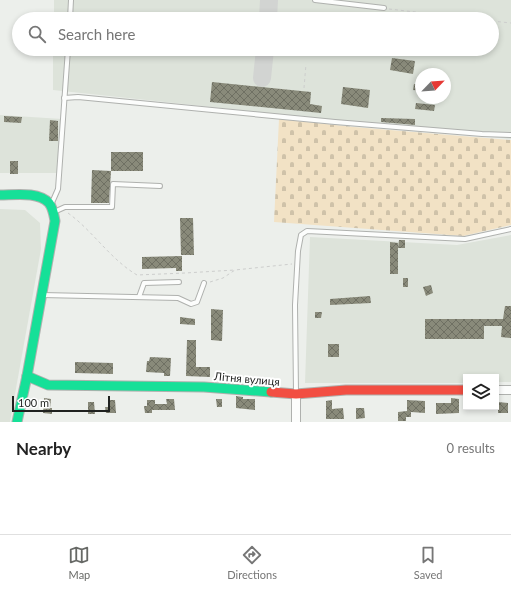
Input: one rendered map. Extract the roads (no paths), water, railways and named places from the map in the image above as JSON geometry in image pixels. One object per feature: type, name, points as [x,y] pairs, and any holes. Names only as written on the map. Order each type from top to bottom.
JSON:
[{"type":"street","points":[[0,196],[36,196],[46,199],[56,209],[42,295],[17,422]]},
{"type":"street","name":"Літня вулиця","points":[[27,376],[48,385],[204,387],[296,394],[346,390],[463,390]]},
{"type":"street","points":[[499,390],[511,390]]},
{"type":"street","points":[[296,394],[296,422]]},
{"type":"lane","points":[[70,12],[71,0]]},
{"type":"lane","points":[[315,0],[384,8]]},
{"type":"lane","points":[[67,56],[56,209],[75,206],[112,208],[113,184],[160,186]]},
{"type":"lane","points":[[64,98],[78,97],[335,122],[511,135]]},
{"type":"lane","points":[[296,394],[295,304],[301,235],[307,231],[465,239],[511,229]]},
{"type":"lane","points":[[139,297],[144,283],[179,282]]},
{"type":"lane","points":[[42,295],[178,298],[191,304],[197,302],[204,283]]}]
